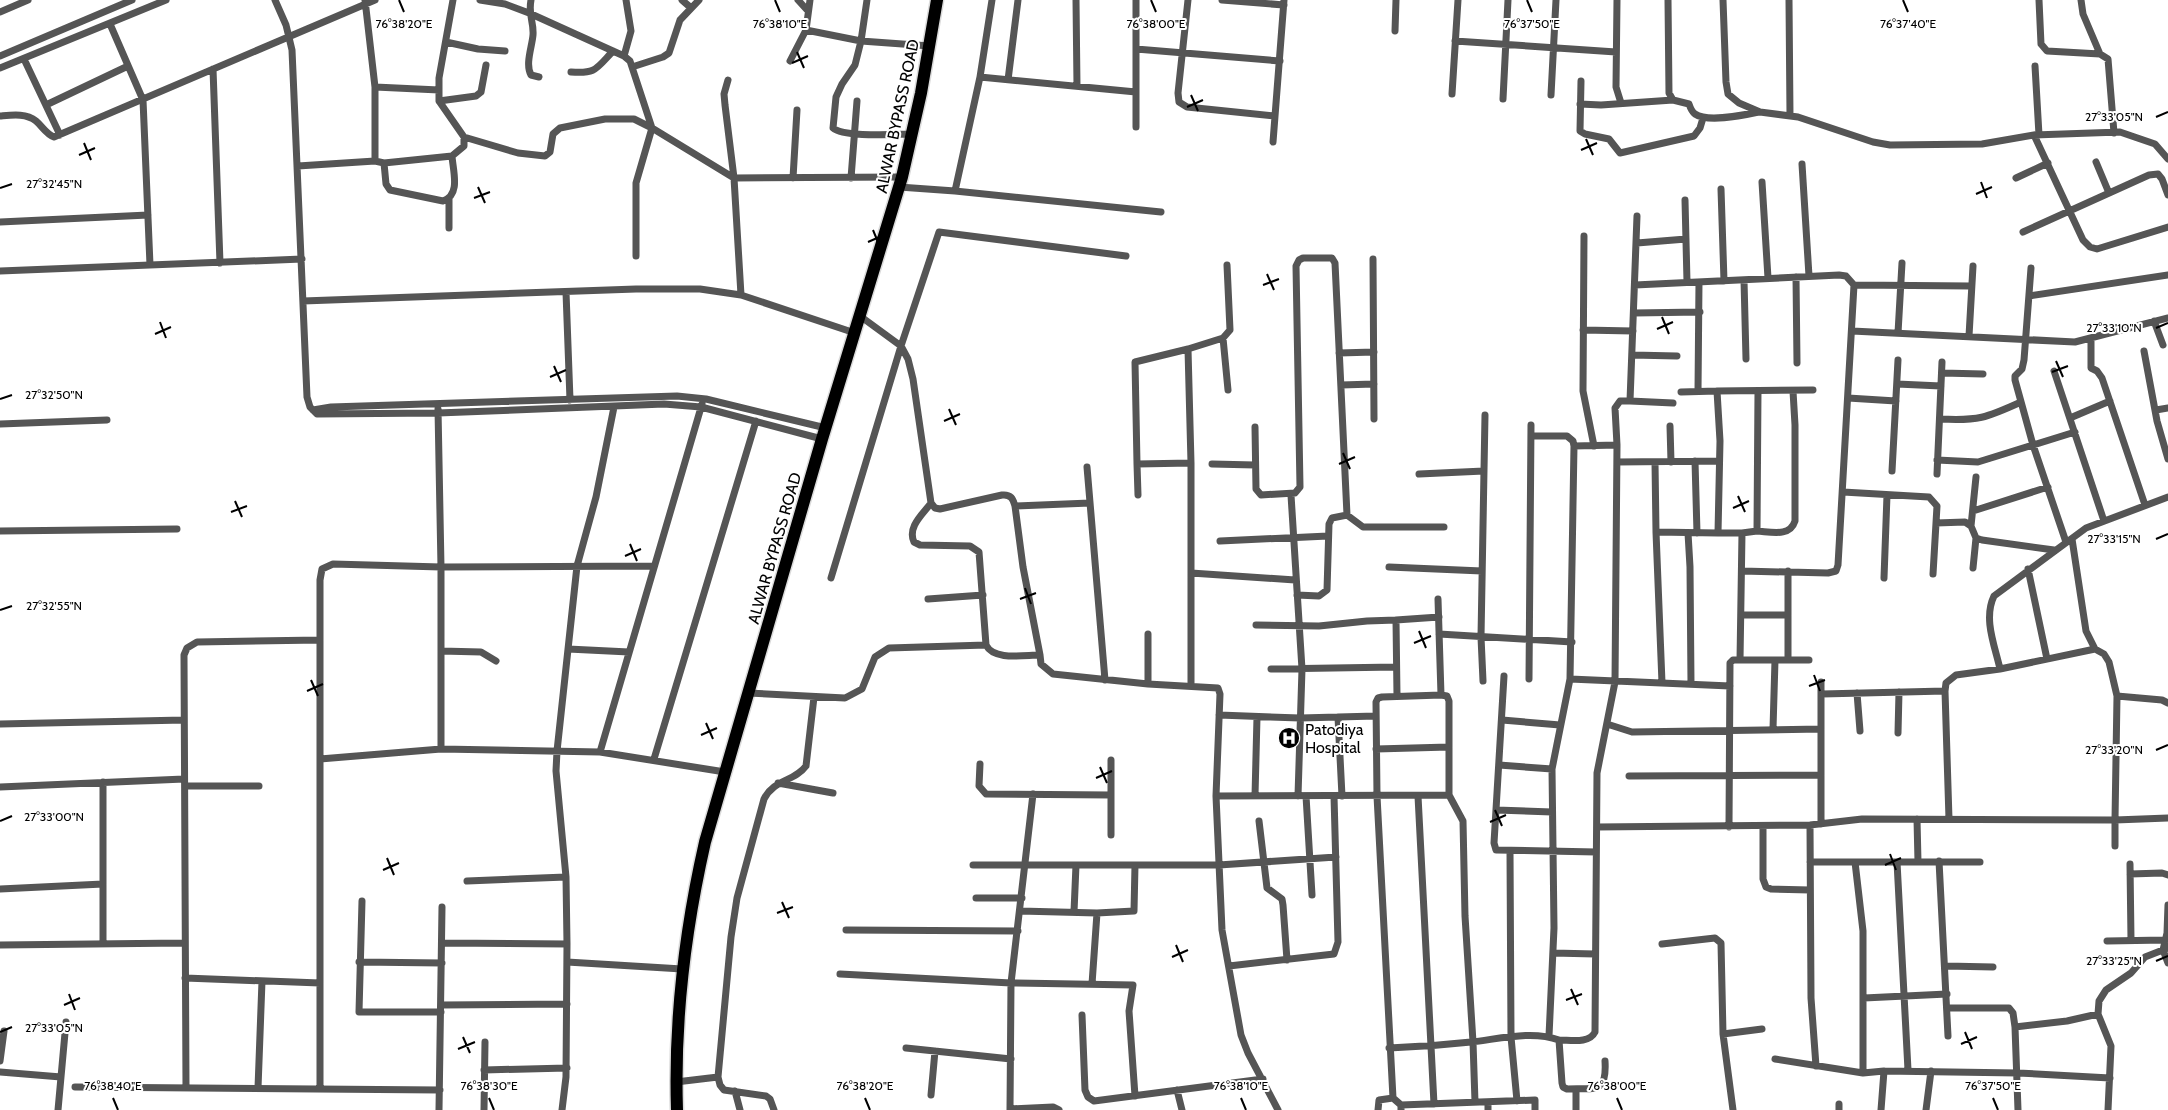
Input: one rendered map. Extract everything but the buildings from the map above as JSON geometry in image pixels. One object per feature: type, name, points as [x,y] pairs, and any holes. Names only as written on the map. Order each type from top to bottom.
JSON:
[{"type":"highway","name":"ALWAR BYPASS ROAD","points":[[677,1110],[677,1028],[682,969],[695,886],[705,842],[824,434],[901,182],[913,134],[937,0]]},
{"type":"street","points":[[0,12],[28,0]]},
{"type":"street","points":[[0,56],[132,0]]},
{"type":"street","points":[[0,68],[166,0]]},
{"type":"street","points":[[275,0],[286,25],[292,50],[307,397],[308,404],[313,410],[321,415],[664,404],[701,407],[756,421],[824,434]]},
{"type":"street","points":[[0,116],[28,117],[35,120],[50,135],[60,135],[288,35],[374,0]]},
{"type":"street","points":[[298,166],[374,161],[384,163],[452,156],[464,146],[464,137],[439,101],[439,78],[453,0]]},
{"type":"street","points":[[480,0],[505,4],[529,13],[624,56],[632,67],[652,128],[636,183],[636,256]]},
{"type":"street","points":[[531,0],[529,13],[533,28],[529,69],[531,75],[539,77]]},
{"type":"street","points":[[624,56],[631,31],[626,0]]},
{"type":"street","points":[[682,0],[690,8]]},
{"type":"street","points":[[632,67],[663,58],[669,53],[680,20],[700,0]]},
{"type":"street","points":[[798,0],[808,11]]},
{"type":"street","points":[[790,61],[806,30],[810,0]]},
{"type":"street","points":[[866,0],[861,41],[855,65],[836,97],[833,128],[837,132],[854,134],[913,134]]},
{"type":"street","points":[[955,191],[980,77],[992,0]]},
{"type":"street","points":[[1008,80],[1018,0]]},
{"type":"street","points":[[1076,0],[1077,86]]},
{"type":"street","points":[[1136,0],[1136,127]]},
{"type":"street","points":[[1188,0],[1178,93],[1179,102],[1187,107],[1275,116]]},
{"type":"street","points":[[1222,0],[1284,2],[1273,142]]},
{"type":"street","points":[[1395,31],[1396,0]]},
{"type":"street","points":[[1452,94],[1458,0]]},
{"type":"street","points":[[1502,99],[1508,0]]},
{"type":"street","points":[[1551,95],[1556,0]]},
{"type":"street","points":[[1616,0],[1616,87],[1621,103]]},
{"type":"street","points":[[1668,0],[1669,93],[1673,100]]},
{"type":"street","points":[[1723,0],[1728,94],[1739,103],[1760,112]]},
{"type":"street","points":[[1790,0],[1790,115]]},
{"type":"street","points":[[2039,0],[2041,44],[2043,48],[2047,51],[2106,56],[2110,64],[2114,133]]},
{"type":"street","points":[[2081,0],[2083,14],[2100,54]]},
{"type":"street","points":[[366,2],[375,87],[374,161]]},
{"type":"street","points":[[110,24],[143,100],[150,265]]},
{"type":"street","points":[[806,30],[861,41],[930,46]]},
{"type":"street","points":[[1455,41],[1616,52]]},
{"type":"street","points":[[446,42],[478,50],[505,51]]},
{"type":"street","points":[[1136,49],[1280,61]]},
{"type":"street","points":[[571,72],[585,73],[594,71],[612,51]]},
{"type":"street","points":[[24,59],[60,135]]},
{"type":"street","points":[[439,101],[476,96],[481,92],[486,65]]},
{"type":"street","points":[[46,105],[128,66]]},
{"type":"street","points":[[2035,66],[2037,135],[2084,240],[2090,247],[2096,249],[2168,227]]},
{"type":"street","points":[[213,69],[220,262]]},
{"type":"street","points":[[980,77],[1136,92]]},
{"type":"street","points":[[728,80],[724,94],[734,178],[741,295]]},
{"type":"street","points":[[1581,81],[1580,131],[1585,134],[1610,138],[1618,152],[1622,154],[1694,136],[1700,128],[1703,118]]},
{"type":"street","points":[[375,87],[439,90]]},
{"type":"street","points":[[1580,104],[1601,105],[1673,100],[1689,104],[1694,114],[1703,118],[1735,117],[1760,112],[1790,115],[1874,142],[1890,145],[1982,144],[2037,135],[2120,132],[2155,144],[2168,159]]},
{"type":"street","points":[[850,178],[857,101]]},
{"type":"street","points":[[794,178],[797,110]]},
{"type":"street","points":[[464,137],[518,153],[545,156],[550,152],[553,134],[560,128],[605,119],[634,119],[734,178],[850,178],[901,182],[955,191],[1161,212]]},
{"type":"street","points":[[449,228],[449,199],[454,191],[452,156]]},
{"type":"street","points":[[2096,162],[2109,193]]},
{"type":"street","points":[[384,163],[386,184],[390,190],[443,201],[449,199]]},
{"type":"street","points":[[2016,178],[2048,163]]},
{"type":"street","points":[[1802,164],[1808,276]]},
{"type":"street","points":[[2023,232],[2149,174],[2158,174],[2168,195]]},
{"type":"street","points":[[1762,182],[1768,278]]},
{"type":"street","points":[[1721,189],[1724,281]]},
{"type":"street","points":[[1684,200],[1688,282]]},
{"type":"street","points":[[0,222],[148,216]]},
{"type":"street","points":[[1630,401],[1637,216]]},
{"type":"street","points":[[832,578],[902,346],[939,232],[1126,256]]},
{"type":"street","points":[[1584,236],[1583,391],[1594,446]]},
{"type":"street","points":[[1636,243],[1686,239]]},
{"type":"street","points":[[1255,427],[1256,489],[1258,493],[1261,495],[1291,494],[1298,491],[1300,487],[1296,266],[1299,260],[1303,258],[1329,257],[1335,263],[1347,516]]},
{"type":"street","points":[[1373,259],[1374,419]]},
{"type":"street","points":[[0,271],[302,260]]},
{"type":"street","points":[[1898,333],[1902,263]]},
{"type":"street","points":[[1138,495],[1135,362],[1223,338],[1230,330],[1227,265]]},
{"type":"street","points":[[1969,336],[1970,286],[1973,266]]},
{"type":"street","points":[[2031,268],[2024,360],[2022,369],[2015,376],[2033,445],[2069,541],[2086,630],[2095,649],[2104,654],[2109,662],[2117,696],[2115,846]]},
{"type":"street","points":[[2029,296],[2168,275]]},
{"type":"street","points":[[1635,285],[1808,276],[1846,276],[1854,285],[1843,492],[1836,571],[1828,573],[1742,571]]},
{"type":"street","points":[[1796,277],[1797,364]]},
{"type":"street","points":[[1744,280],[1746,359]]},
{"type":"street","points":[[1698,391],[1699,282]]},
{"type":"street","points":[[1854,285],[1970,286]]},
{"type":"street","points":[[303,301],[636,289],[700,289],[741,295],[855,333]]},
{"type":"street","points":[[566,292],[570,400]]},
{"type":"street","points":[[1634,312],[1700,312]]},
{"type":"street","points":[[860,316],[902,346],[908,359],[913,380],[931,503],[935,508],[940,509],[1007,494],[1012,498],[1015,506],[1023,567],[1041,664],[1053,674],[1148,684],[1218,688],[1220,694],[1216,796],[1222,930],[1241,1035],[1248,1053],[1278,1110]]},
{"type":"street","points":[[1852,331],[2075,342],[2168,318]]},
{"type":"street","points":[[2154,321],[2163,345]]},
{"type":"street","points":[[1583,330],[1634,331]]},
{"type":"street","points":[[1223,338],[1228,390]]},
{"type":"street","points":[[2092,338],[2091,368],[2100,374],[2145,505]]},
{"type":"street","points":[[1188,349],[1191,464],[1191,686]]},
{"type":"street","points":[[2144,351],[2168,458]]},
{"type":"street","points":[[1339,353],[1374,352]]},
{"type":"street","points":[[1632,355],[1677,356]]},
{"type":"street","points":[[1892,471],[1898,360]]},
{"type":"street","points":[[1937,474],[1942,362]]},
{"type":"street","points":[[2054,371],[2104,521]]},
{"type":"street","points":[[1942,373],[1983,374]]},
{"type":"street","points":[[1341,385],[1374,384]]},
{"type":"street","points":[[1896,384],[1941,386]]},
{"type":"street","points":[[1682,392],[1813,390]]},
{"type":"street","points":[[1717,391],[1719,460],[1718,533]]},
{"type":"street","points":[[1757,531],[1758,391]]},
{"type":"street","points":[[1656,532],[1787,532],[1792,528],[1795,520],[1793,391]]},
{"type":"street","points":[[313,410],[677,396],[703,399],[824,434]]},
{"type":"street","points":[[1848,398],[1896,400]]},
{"type":"street","points":[[600,752],[703,399]]},
{"type":"street","points":[[1390,1048],[1432,1046],[1511,1037],[1549,1036],[1559,1040],[1586,1040],[1595,1032],[1597,773],[1615,682],[1617,446],[1615,408],[1620,401],[1673,404]]},
{"type":"street","points":[[2070,418],[2110,401]]},
{"type":"street","points":[[1940,418],[1979,419],[2021,402]]},
{"type":"street","points":[[438,404],[441,567],[441,748]]},
{"type":"street","points":[[562,1110],[566,1068],[567,944],[566,877],[556,771],[557,751],[577,566],[596,497],[614,407]]},
{"type":"street","points":[[2156,410],[2168,408]]},
{"type":"street","points":[[1483,682],[1481,636],[1485,415]]},
{"type":"street","points":[[0,424],[107,420]]},
{"type":"street","points":[[654,759],[756,421]]},
{"type":"street","points":[[1528,678],[1531,425]]},
{"type":"street","points":[[1670,426],[1671,462]]},
{"type":"street","points":[[1937,460],[1978,462],[2074,432]]},
{"type":"street","points":[[1531,436],[1567,436],[1573,441],[1574,446],[1570,678],[1552,769],[1553,953],[1549,1036]]},
{"type":"street","points":[[1574,446],[1617,446]]},
{"type":"street","points":[[1617,462],[1719,460]]},
{"type":"street","points":[[1695,461],[1697,533]]},
{"type":"street","points":[[1655,462],[1662,683]]},
{"type":"street","points":[[1137,464],[1191,464]]},
{"type":"street","points":[[1212,464],[1255,465]]},
{"type":"street","points":[[1087,467],[1105,680]]},
{"type":"street","points":[[1418,474],[1484,471]]},
{"type":"street","points":[[1973,568],[1976,538],[1971,526],[1976,477]]},
{"type":"street","points":[[1973,511],[2048,488]]},
{"type":"street","points":[[1843,492],[1929,497],[1937,506],[1933,574]]},
{"type":"street","points":[[1291,494],[1302,669],[1300,718],[1302,796],[1310,858],[1312,894]]},
{"type":"street","points":[[1884,578],[1887,495]]},
{"type":"street","points":[[2000,669],[1988,615],[1989,606],[1994,596],[2028,569],[2086,528],[2168,497]]},
{"type":"street","points":[[931,503],[912,531],[914,542],[976,548],[981,558],[986,645],[989,652],[996,655],[1040,654]]},
{"type":"street","points":[[1015,506],[1090,503]]},
{"type":"street","points":[[1297,596],[1319,596],[1327,590],[1328,536],[1330,520],[1336,516],[1347,516],[1363,527],[1444,526]]},
{"type":"street","points":[[1936,523],[1965,522],[1971,526]]},
{"type":"street","points":[[0,531],[177,529]]},
{"type":"street","points":[[1740,660],[1742,532]]},
{"type":"street","points":[[1688,533],[1691,684]]},
{"type":"street","points":[[1220,541],[1328,536]]},
{"type":"street","points":[[1976,538],[2054,550]]},
{"type":"street","points":[[320,1089],[320,580],[322,569],[333,564],[441,567],[654,566]]},
{"type":"street","points":[[1390,567],[1482,571]]},
{"type":"street","points":[[2028,569],[2047,659]]},
{"type":"street","points":[[1788,571],[1788,660]]},
{"type":"street","points":[[1191,573],[1295,580]]},
{"type":"street","points":[[928,599],[983,595]]},
{"type":"street","points":[[1438,600],[1441,695]]},
{"type":"street","points":[[1741,615],[1788,615]]},
{"type":"street","points":[[1256,625],[1299,626],[1439,617]]},
{"type":"street","points":[[1396,620],[1397,696]]},
{"type":"street","points":[[1148,634],[1148,684]]},
{"type":"street","points":[[1439,634],[1572,642]]},
{"type":"street","points":[[186,1088],[184,655],[187,648],[197,642],[320,640]]},
{"type":"street","points":[[748,693],[845,698],[856,694],[862,689],[875,657],[889,648],[986,645]]},
{"type":"street","points":[[568,649],[629,652]]},
{"type":"street","points":[[1949,819],[1946,683],[1956,675],[2000,669],[2095,649]]},
{"type":"street","points":[[441,651],[481,652],[489,655],[496,661]]},
{"type":"street","points":[[1729,827],[1730,663],[1733,660],[1809,660]]},
{"type":"street","points":[[1773,729],[1775,660]]},
{"type":"street","points":[[1271,669],[1396,667]]},
{"type":"street","points":[[1504,676],[1494,843],[1496,850],[1596,852]]},
{"type":"street","points":[[1570,678],[1615,682],[1730,686]]},
{"type":"street","points":[[1821,682],[1821,824]]},
{"type":"street","points":[[1822,694],[1945,691]]},
{"type":"street","points":[[1898,733],[1899,692]]},
{"type":"street","points":[[1858,693],[1860,731]]},
{"type":"street","points":[[1475,1102],[1465,916],[1463,821],[1450,795],[1449,701],[1446,696],[1441,695],[1378,698],[1376,716],[1376,796],[1393,1098],[1401,1107],[1434,1104],[1449,1107],[1475,1102],[1534,1100],[1535,1110]]},
{"type":"street","points":[[2117,696],[2162,700],[2168,703]]},
{"type":"street","points":[[774,1110],[770,1099],[766,1096],[724,1090],[720,1085],[718,1077],[730,937],[737,898],[768,789],[801,772],[806,766],[814,697]]},
{"type":"street","points":[[1219,715],[1300,718],[1376,716]]},
{"type":"street","points":[[1255,796],[1257,717]]},
{"type":"street","points":[[1229,966],[1329,956],[1334,954],[1338,948],[1336,857],[1338,717]]},
{"type":"street","points":[[0,724],[184,720]]},
{"type":"street","points":[[1502,720],[1560,725]]},
{"type":"street","points":[[1606,724],[1632,732],[1821,729]]},
{"type":"street","points":[[1376,749],[1450,747]]},
{"type":"street","points":[[320,759],[441,748],[600,752],[654,759],[725,772]]},
{"type":"street","points":[[1110,760],[1111,835]]},
{"type":"street","points":[[980,764],[979,786],[986,794],[1111,795]]},
{"type":"street","points":[[1499,766],[1552,769]]},
{"type":"street","points":[[1629,776],[1821,775]]},
{"type":"street","points":[[103,782],[103,944]]},
{"type":"street","points":[[0,787],[103,782],[184,782],[258,786]]},
{"type":"street","points":[[778,783],[834,792]]},
{"type":"street","points":[[1033,794],[1012,983],[1010,1110],[1053,1107],[1059,1110]]},
{"type":"street","points":[[1216,796],[1450,795]]},
{"type":"street","points":[[1418,796],[1434,1104]]},
{"type":"street","points":[[1496,810],[1552,812]]},
{"type":"street","points":[[1597,827],[1763,827],[1810,825],[1862,819],[2115,820],[2168,818]]},
{"type":"street","points":[[1917,819],[1918,862]]},
{"type":"street","points":[[1259,821],[1262,861],[1267,888],[1282,899],[1287,960]]},
{"type":"street","points":[[1810,825],[1811,998],[1816,1066]]},
{"type":"street","points":[[1763,827],[1763,880],[1766,887],[1771,889],[1810,890]]},
{"type":"street","points":[[1510,851],[1511,1037],[1517,1101]]},
{"type":"street","points":[[973,865],[1219,865],[1336,857]]},
{"type":"street","points":[[1939,861],[1946,966],[1948,1036]]},
{"type":"street","points":[[1810,862],[1980,862]]},
{"type":"street","points":[[1854,862],[1863,930],[1863,1072]]},
{"type":"street","points":[[1897,862],[1908,1070]]},
{"type":"street","points":[[2130,864],[2131,940]]},
{"type":"street","points":[[1074,912],[1076,865]]},
{"type":"street","points":[[1020,911],[1097,913],[1134,911],[1135,865]]},
{"type":"street","points":[[2130,874],[2168,874]]},
{"type":"street","points":[[467,881],[566,877]]},
{"type":"street","points":[[0,889],[103,884]]},
{"type":"street","points":[[976,898],[1022,898]]},
{"type":"street","points":[[362,901],[359,1012],[567,1004]]},
{"type":"street","points":[[2168,906],[2165,940],[2168,963]]},
{"type":"street","points":[[440,1110],[442,907]]},
{"type":"street","points":[[1092,984],[1097,913]]},
{"type":"street","points":[[846,930],[1018,930]]},
{"type":"street","points":[[1662,944],[1714,938],[1721,943],[1723,1034],[1733,1110]]},
{"type":"street","points":[[2107,941],[2165,940]]},
{"type":"street","points":[[0,945],[184,943]]},
{"type":"street","points":[[442,943],[567,944]]},
{"type":"street","points":[[2108,1110],[2111,1046],[2098,1014],[2099,1000],[2106,990],[2131,973],[2145,957],[2165,949]]},
{"type":"street","points":[[1553,953],[1595,954]]},
{"type":"street","points":[[360,962],[442,963]]},
{"type":"street","points":[[567,962],[682,969]]},
{"type":"street","points":[[1946,966],[1993,967]]},
{"type":"street","points":[[840,974],[1012,983],[1133,985],[1129,1011],[1135,1096]]},
{"type":"street","points":[[184,978],[320,983]]},
{"type":"street","points":[[258,1088],[262,981]]},
{"type":"street","points":[[1864,998],[1947,994]]},
{"type":"street","points":[[1948,1008],[2009,1008],[2013,1013],[2018,1073],[2018,1110]]},
{"type":"street","points":[[2015,1027],[2068,1021],[2098,1014]]},
{"type":"street","points":[[1082,1015],[1085,1090],[1088,1096],[1094,1100],[1263,1079]]},
{"type":"street","points":[[58,1110],[66,1022]]},
{"type":"street","points":[[1723,1034],[1762,1029]]},
{"type":"street","points":[[0,1061],[4,1030]]},
{"type":"street","points":[[1559,1040],[1563,1087],[1567,1089],[1599,1087],[1606,1078],[1605,1061]]},
{"type":"street","points":[[484,1110],[485,1042]]},
{"type":"street","points":[[906,1048],[1011,1059]]},
{"type":"street","points":[[931,1094],[935,1051]]},
{"type":"street","points":[[1775,1060],[1863,1072],[1908,1070],[2110,1078]]},
{"type":"street","points":[[484,1070],[566,1068]]},
{"type":"street","points":[[1881,1110],[1884,1071]]},
{"type":"street","points":[[1926,1110],[1931,1071]]},
{"type":"street","points":[[0,1072],[61,1077]]},
{"type":"street","points":[[676,1082],[718,1077]]},
{"type":"street","points":[[75,1087],[440,1090]]},
{"type":"street","points":[[1576,1089],[1576,1110]]},
{"type":"street","points":[[1177,1090],[1182,1110]]},
{"type":"street","points":[[735,1091],[740,1110]]},
{"type":"street","points":[[1378,1110],[1379,1100],[1393,1098]]},
{"type":"street","points":[[1105,1100],[1106,1110]]},
{"type":"street","points":[[1488,1102],[1488,1110]]},
{"type":"place","name":"Patodiya Hospital","points":[[1289,738]]}]
